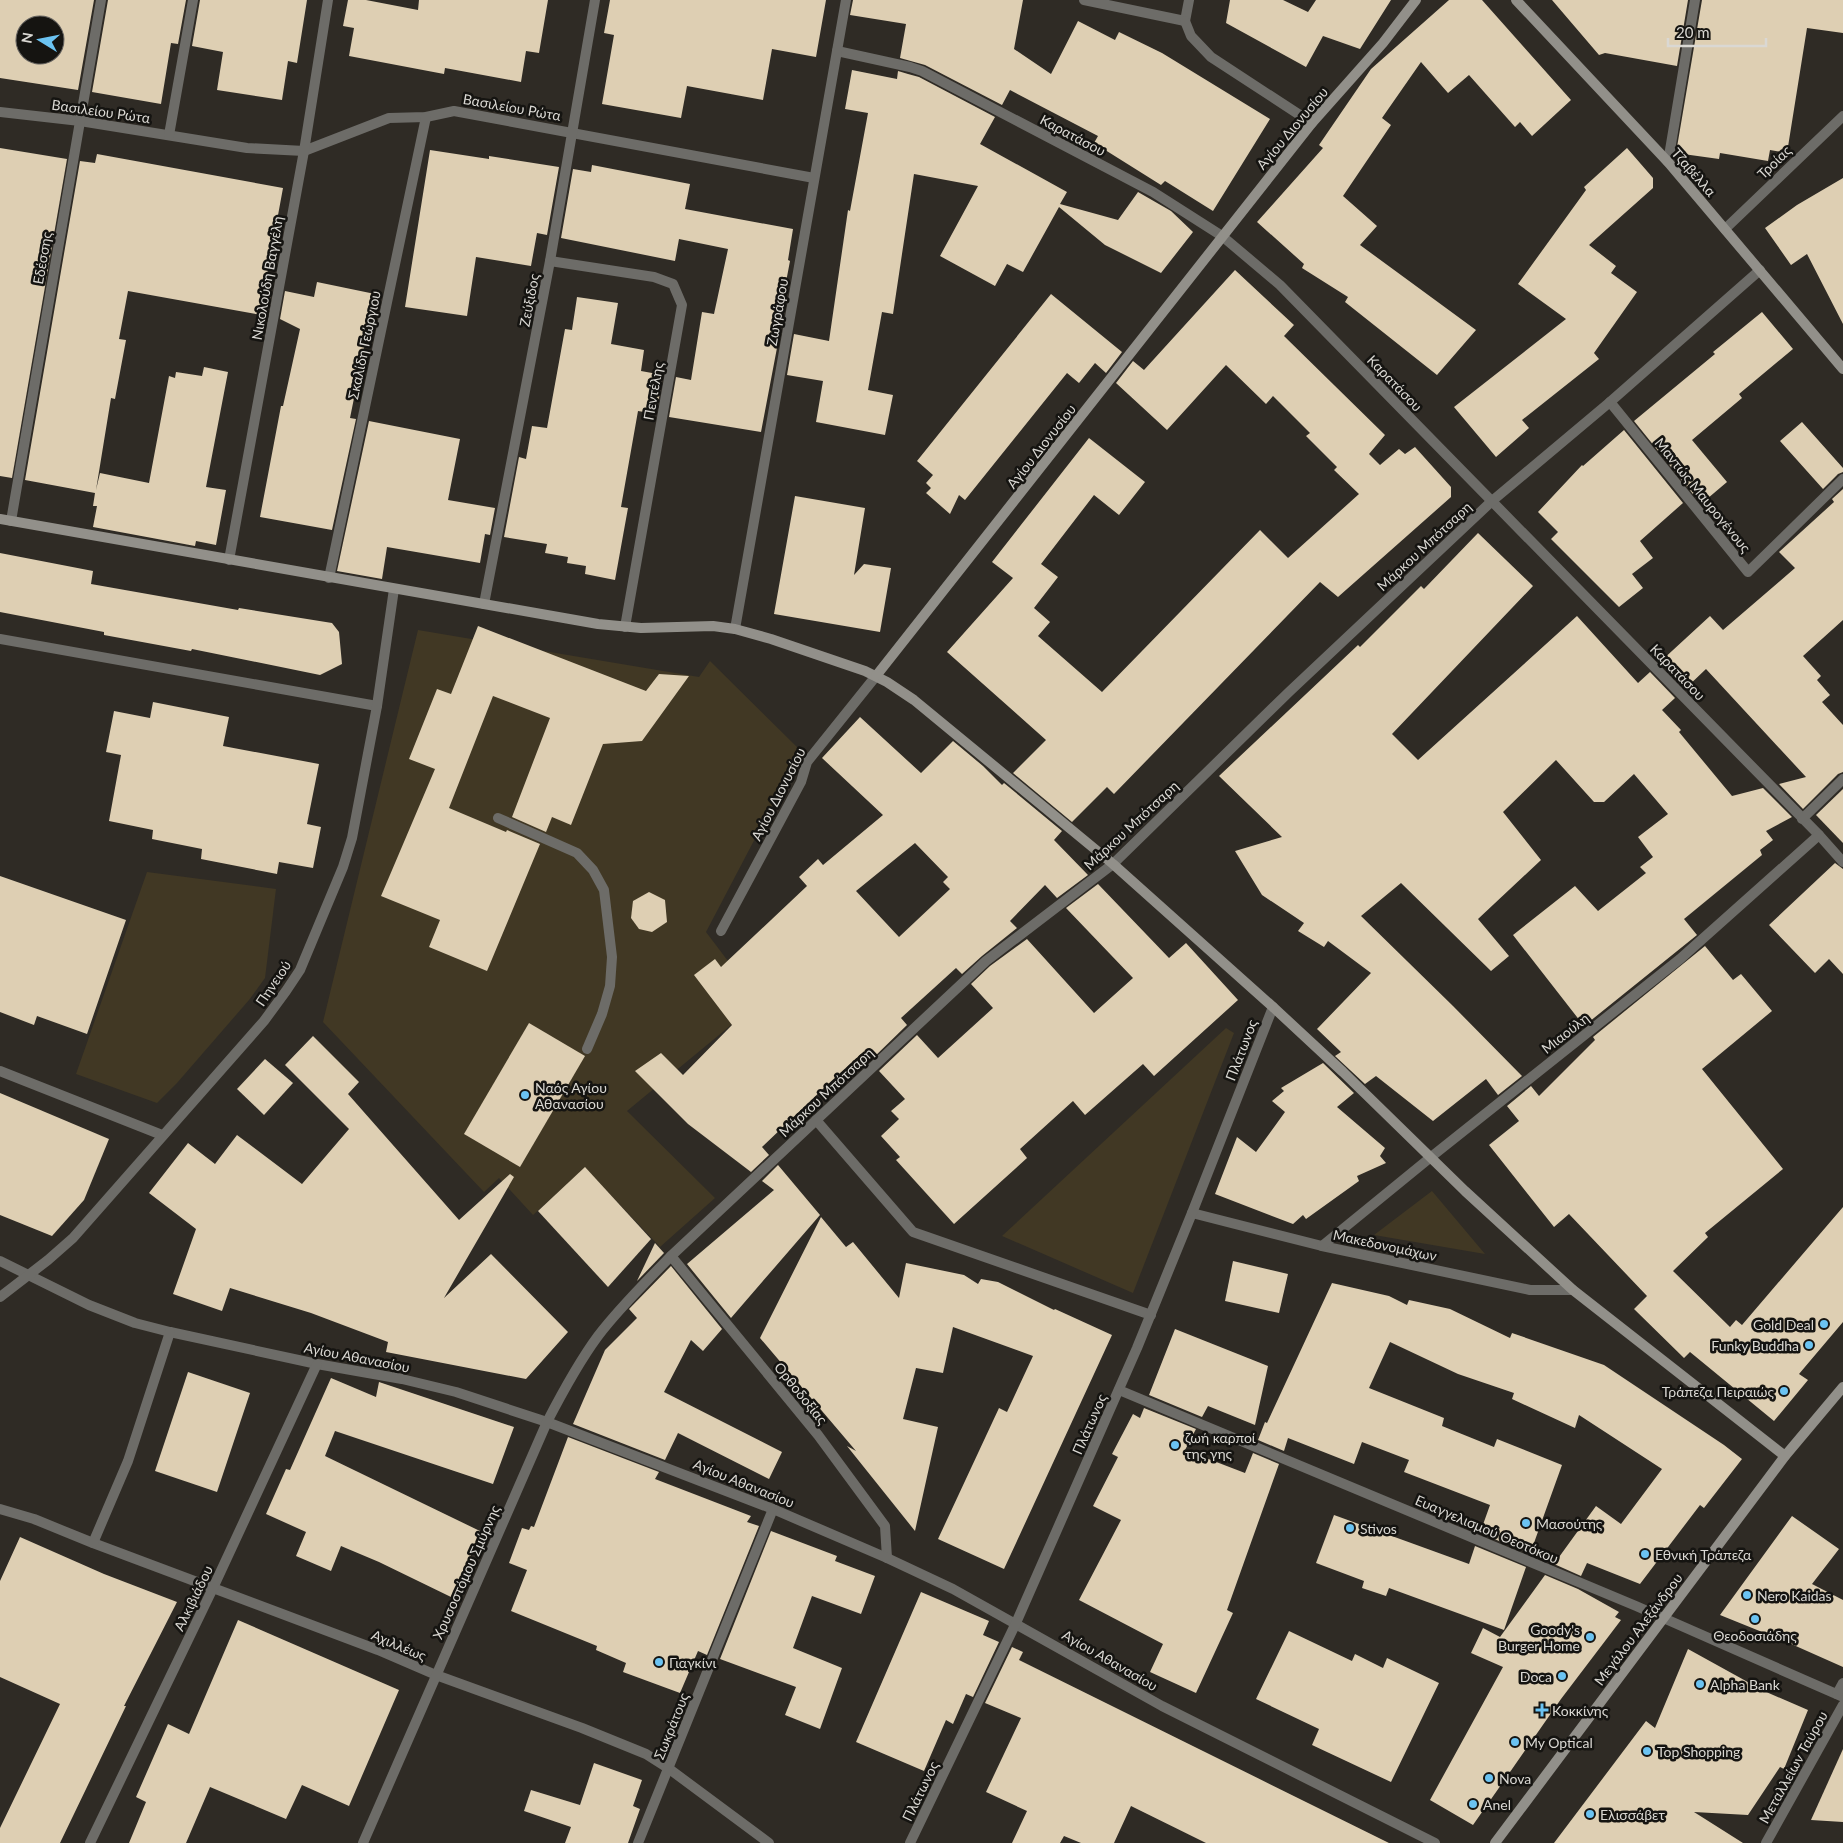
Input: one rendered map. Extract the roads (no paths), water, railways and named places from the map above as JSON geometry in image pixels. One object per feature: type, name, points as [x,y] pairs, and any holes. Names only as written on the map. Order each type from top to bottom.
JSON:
[{"type":"street","name":"Εδέσσης","points":[[11,521],[101,0]]},
{"type":"street","points":[[169,135],[193,0]]},
{"type":"street","name":"Νικολούδη Βαγγέλη","points":[[229,560],[304,151],[328,0]]},
{"type":"street","name":"Ζεύξιδος","points":[[484,604],[550,261],[595,0]]},
{"type":"street","name":"Ζωγράφου","points":[[735,628],[846,0]]},
{"type":"street","points":[[1084,0],[1185,21]]},
{"type":"street","points":[[1189,0],[1185,21],[1191,36],[1211,57],[1312,124]]},
{"type":"street","name":"Αγίου Διονυσίου","points":[[721,930],[801,782],[807,762],[1222,236],[1312,124],[1383,43],[1416,0]]},
{"type":"street","name":"Τζαβέλλα","points":[[1516,0],[1668,162],[1843,369]]},
{"type":"street","points":[[1668,162],[1695,0]]},
{"type":"street","name":"Καρατάσου","points":[[836,51],[910,67],[922,72],[1153,192],[1222,236],[1280,285],[1843,862]]},
{"type":"street","name":"Βασιλείου Ρώτα","points":[[0,112],[80,122],[247,148],[304,151],[389,118],[426,117],[454,111],[814,178]]},
{"type":"street","name":"Τροίας","points":[[1725,229],[1843,116]]},
{"type":"street","name":"Σκαλίδη Γεώργιου","points":[[329,578],[426,117]]},
{"type":"street","name":"Πεντέλης","points":[[550,261],[654,276],[673,284],[682,305],[625,627]]},
{"type":"street","name":"Μάρκου Μπότσαρη","points":[[547,1422],[565,1388],[597,1337],[626,1301],[671,1256],[986,960],[1113,864],[1289,692],[1492,501],[1610,402],[1760,270]]},
{"type":"street","name":"Μαντώς Μαυρογένους","points":[[1610,402],[1748,572],[1843,479]]},
{"type":"street","points":[[0,520],[329,578],[625,627],[713,626],[735,628],[831,658],[876,676],[896,687],[931,712],[1113,864],[1343,1072],[1465,1191],[1573,1290],[1785,1456]]},
{"type":"street","name":"Πηνειού","points":[[0,1297],[68,1243],[264,1021],[300,970],[343,867],[352,838],[377,706],[394,589]]},
{"type":"street","points":[[0,639],[377,706]]},
{"type":"street","points":[[1802,819],[1843,779]]},
{"type":"street","points":[[498,818],[577,853],[594,870],[604,890],[612,957],[610,986],[602,1014],[586,1049]]},
{"type":"street","name":"Μιαούλη","points":[[1322,1246],[1431,1156],[1680,959],[1819,836]]},
{"type":"street","name":"Πλάτωνος","points":[[910,1843],[1016,1623],[1152,1315],[1272,1007]]},
{"type":"street","points":[[0,1071],[162,1135]]},
{"type":"street","points":[[816,1120],[913,1232],[1152,1315]]},
{"type":"street","name":"Μακεδονομάχων","points":[[1192,1213],[1322,1246],[1530,1290],[1573,1290]]},
{"type":"street","name":"Ορθοδοξίας","points":[[671,1256],[818,1435],[885,1526],[887,1558]]},
{"type":"street","name":"Αγίου Αθανασίου","points":[[0,1261],[94,1307],[128,1320],[170,1332],[317,1364],[427,1384],[547,1422],[773,1509],[953,1588],[1162,1706],[1435,1843]]},
{"type":"street","points":[[93,1543],[128,1461],[170,1332]]},
{"type":"street","name":"Αλκιβιάδου","points":[[90,1843],[213,1588],[317,1364]]},
{"type":"street","name":"Μεγάλου Αλεξάνδρου","points":[[1495,1843],[1785,1456],[1843,1387]]},
{"type":"street","name":"Ευαγγελισμού Θεοτόκου","points":[[1119,1390],[1664,1618],[1840,1695]]},
{"type":"street","name":"Χρυσοστόμου Σμύρνης","points":[[363,1843],[547,1422]]},
{"type":"street","name":"Αχιλλέως","points":[[0,1509],[41,1521],[93,1543],[378,1650],[436,1675],[635,1749],[656,1759],[769,1843]]},
{"type":"street","name":"Σωκράτους","points":[[638,1843],[773,1509]]},
{"type":"street","points":[[1840,1695],[1843,1683]]},
{"type":"street","name":"Μεταλλείων Ταύρου","points":[[1766,1843],[1843,1705]]},
{"type":"place","name":"Ναός Αγίου Αθανασίου","points":[[525,1095]]},
{"type":"place","name":"Gold Deal","points":[[1824,1324]]},
{"type":"place","name":"Funky Buddha","points":[[1809,1345]]},
{"type":"place","name":"Τράπεζα Πειραιώς","points":[[1784,1391]]},
{"type":"place","name":"ζωή καρποί της γης","points":[[1175,1445]]},
{"type":"place","name":"Μασούτης","points":[[1526,1523]]},
{"type":"place","name":"Stivos","points":[[1350,1528]]},
{"type":"place","name":"Εθνική Τράπεζα","points":[[1645,1554]]},
{"type":"place","name":"Nero Kaidas","points":[[1747,1595]]},
{"type":"place","name":"Θεοδοσιάδης","points":[[1755,1619]]},
{"type":"place","name":"Goody's Burger Home","points":[[1590,1637]]},
{"type":"place","name":"Γιαγκίνι","points":[[659,1662]]},
{"type":"place","name":"Doca","points":[[1562,1676]]},
{"type":"place","name":"Alpha Bank","points":[[1700,1684]]},
{"type":"place","name":"Κοκκίνης","points":[[1542,1710]]},
{"type":"place","name":"My Optical","points":[[1515,1742]]},
{"type":"place","name":"Top Shopping","points":[[1647,1751]]},
{"type":"place","name":"Nova","points":[[1489,1778]]},
{"type":"place","name":"Anel","points":[[1473,1804]]},
{"type":"place","name":"Ελισσάβετ","points":[[1590,1814]]}]
